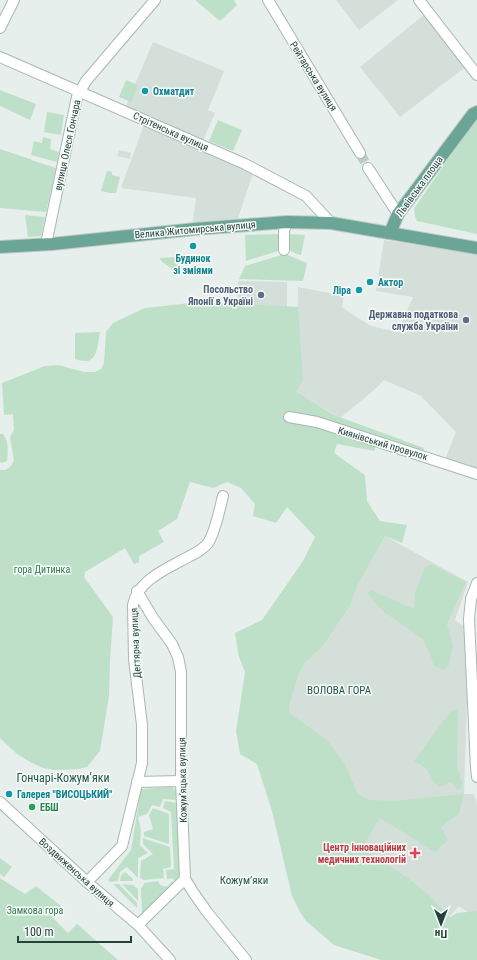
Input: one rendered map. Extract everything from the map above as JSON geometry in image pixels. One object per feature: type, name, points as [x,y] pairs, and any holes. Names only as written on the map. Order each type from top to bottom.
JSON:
[{"type":"main road","name":"Львівська площа","points":[[390,233],[398,214],[473,114],[477,112]]},
{"type":"main road","name":"Велика Житомирська вулиця","points":[[0,247],[287,222],[331,223],[390,233]]},
{"type":"main road","points":[[390,233],[477,248]]},
{"type":"street","points":[[0,28],[14,0]]},
{"type":"street","name":"вулиця Олеся Гончара","points":[[46,244],[77,97],[86,81],[155,0]]},
{"type":"street","name":"Рейтарська вулиця","points":[[268,0],[360,153]]},
{"type":"street","points":[[419,0],[477,75]]},
{"type":"street","name":"Стрітенська вулиця","points":[[0,57],[245,164],[306,196],[331,223]]},
{"type":"street","points":[[368,168],[398,214]]},
{"type":"street","points":[[284,250],[284,231],[287,222]]},
{"type":"street","name":"Киянівський провулок","points":[[289,416],[316,422],[477,474]]},
{"type":"street","points":[[137,591],[153,577],[197,552],[209,542],[223,496]]},
{"type":"street","points":[[477,583],[471,599],[470,619],[477,776]]},
{"type":"street","name":"Кожумʼяцька вулиця","points":[[137,591],[153,618],[172,644],[178,657],[181,672],[181,781],[185,879]]},
{"type":"street","name":"Дегтярна вулиця","points":[[87,882],[122,846],[142,763],[142,725],[134,659],[133,605],[137,591]]},
{"type":"street","points":[[137,782],[181,781]]},
{"type":"street","name":"Воздвиженська вулиця","points":[[0,802],[87,882],[138,925],[170,960]]},
{"type":"street","points":[[138,925],[185,879],[207,912],[246,960]]},
{"type":"shaded area","points":[[336,0],[398,0],[359,30]]},
{"type":"shaded area","points":[[425,14],[467,66],[400,117],[360,67]]},
{"type":"shaded area","points":[[153,42],[224,71],[208,110],[215,113],[202,143],[125,108]]},
{"type":"shaded area","points":[[145,122],[254,170],[237,221],[192,227],[196,198],[121,188]]},
{"type":"shaded area","points":[[119,150],[131,153],[130,159],[117,156]]},
{"type":"shaded area","points":[[384,240],[477,254],[477,471],[445,460],[456,432],[421,396],[384,380],[340,418],[296,391],[298,287],[344,296],[342,307],[355,316],[371,326],[398,332],[413,297],[376,291]]},
{"type":"shaded area","points":[[238,281],[287,282],[287,309],[238,307]]},
{"type":"shaded area","points":[[385,536],[468,582],[455,620],[465,627],[467,632],[467,698],[464,794],[474,794],[477,805],[477,918],[459,906],[450,916],[408,884],[337,846],[326,739],[290,713],[289,708],[299,674],[305,663],[323,646],[350,606],[358,585]]},
{"type":"green space","points":[[195,0],[234,0],[237,5],[220,21]]},
{"type":"green space","points":[[126,80],[138,85],[131,102],[119,97]]},
{"type":"green space","points":[[0,90],[36,104],[30,120],[0,106]]},
{"type":"green space","points":[[47,112],[64,115],[61,135],[44,132]]},
{"type":"green space","points":[[477,117],[477,234],[417,221],[414,209]]},
{"type":"green space","points":[[218,120],[242,130],[233,151],[209,141]]},
{"type":"green space","points":[[43,137],[51,139],[50,149],[59,152],[57,162],[31,155],[34,141],[42,143]]},
{"type":"green space","points":[[0,149],[30,159],[31,158],[31,160],[56,168],[46,212],[0,208]]},
{"type":"green space","points":[[107,171],[112,172],[112,175],[120,177],[116,193],[101,191]]},
{"type":"green space","points":[[25,215],[45,217],[41,236],[28,237]]},
{"type":"green space","points":[[281,234],[280,248],[278,251],[246,261],[245,235]]},
{"type":"green space","points":[[287,234],[305,235],[301,255],[296,254],[289,248]]},
{"type":"green space","points":[[285,254],[307,263],[303,281],[239,279],[245,266]]},
{"type":"green space","points":[[176,257],[177,268],[172,269],[161,261],[160,258]]},
{"type":"green space","name":"гора Дитинка","points":[[199,302],[298,307],[303,381],[296,391],[334,415],[424,448],[423,452],[379,439],[374,451],[337,444],[334,453],[365,475],[367,501],[380,521],[407,525],[402,543],[385,536],[358,585],[350,606],[323,646],[305,663],[299,674],[289,707],[290,713],[326,739],[345,764],[358,794],[369,800],[393,801],[464,794],[459,814],[441,827],[448,840],[435,852],[380,818],[362,848],[408,878],[430,896],[450,917],[457,913],[477,911],[477,960],[381,960],[334,945],[306,921],[292,896],[272,811],[257,764],[240,754],[236,731],[245,672],[239,657],[235,633],[262,620],[303,561],[315,537],[287,507],[276,523],[253,516],[255,504],[241,488],[227,482],[213,488],[190,482],[177,519],[158,531],[164,542],[139,556],[139,562],[134,564],[125,548],[85,572],[84,577],[113,617],[109,696],[100,751],[87,767],[55,770],[43,768],[30,762],[17,754],[0,738],[0,470],[5,470],[10,467],[14,461],[10,437],[14,430],[13,414],[4,415],[2,383],[45,366],[58,365],[84,372],[95,372],[101,369],[104,363],[106,332],[113,323],[145,308]]},
{"type":"green space","points":[[100,332],[97,350],[93,358],[85,361],[75,359],[75,333]]},
{"type":"green space","points":[[0,434],[3,434],[5,437],[8,447],[7,461],[2,463],[0,462]]},
{"type":"green space","points":[[431,564],[466,582],[447,624],[453,646],[449,665],[444,670],[434,666],[423,639],[384,612],[367,593],[371,590],[414,609],[415,593],[425,567]]},
{"type":"green space","points":[[458,709],[457,764],[462,784],[461,789],[457,790],[455,785],[450,782],[441,787],[434,782],[426,768],[414,761],[450,712]]},
{"type":"green space","points":[[172,787],[177,792],[177,800],[163,799],[160,807],[152,805],[147,814],[138,817],[141,831],[140,845],[148,853],[138,858],[138,877],[127,867],[120,872],[118,881],[110,882],[108,880],[131,850],[141,789]]},
{"type":"green space","points":[[165,801],[178,803],[180,875],[175,881],[172,878],[167,879],[166,870],[174,869],[171,812],[163,808]]},
{"type":"green space","points":[[153,808],[169,814],[169,844],[144,836],[144,832],[153,829],[149,815]]},
{"type":"green space","points":[[143,838],[170,847],[171,867],[163,869],[164,878],[144,880],[140,878],[141,861],[153,854],[143,844]]},
{"type":"green space","points":[[0,858],[12,867],[4,877],[0,874]]},
{"type":"green space","points":[[125,872],[133,879],[133,881],[120,881],[121,875]]},
{"type":"green space","name":"Замкова гора","points":[[0,878],[25,894],[36,886],[61,906],[53,918],[68,933],[77,924],[118,960],[0,960]]},
{"type":"green space","points":[[158,881],[163,886],[168,886],[172,881],[174,883],[142,914],[141,888],[144,883]]},
{"type":"green space","points":[[113,884],[119,884],[137,903],[137,908]]},
{"type":"green space","points":[[122,884],[133,885],[138,889],[138,901]]},
{"type":"tunnel","points":[[360,153],[368,168]]},
{"type":"place","name":"Охматдит","points":[[145,91]]},
{"type":"place","name":"Будинок зі зміями","points":[[193,246]]},
{"type":"place","name":"Актор","points":[[370,282]]},
{"type":"place","name":"Ліра","points":[[359,290]]},
{"type":"place","name":"Посольство Японії в Україні","points":[[261,295]]},
{"type":"place","name":"Державна податкова служба України","points":[[466,320]]},
{"type":"place","name":"Галерея \"ВИСОЦЬКИЙ\"","points":[[9,794]]},
{"type":"place","name":"ЕБШ","points":[[32,807]]},
{"type":"place","name":"Центр інноваційних медичних технологій","points":[[415,853]]},
{"type":"district","name":"ВОЛОВА ГОРА","points":[[339,690]]},
{"type":"district","name":"Гончарі-Кожумʼяки","points":[[63,778]]},
{"type":"district","name":"Кожумʼяки","points":[[244,880]]}]
